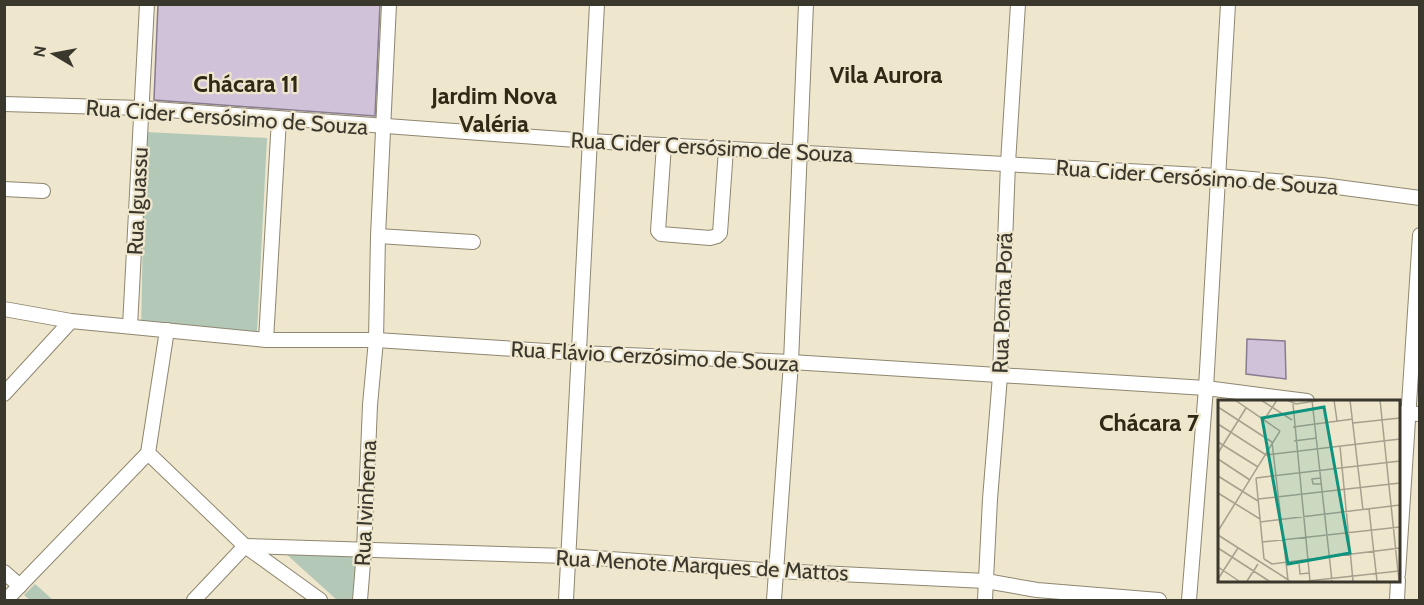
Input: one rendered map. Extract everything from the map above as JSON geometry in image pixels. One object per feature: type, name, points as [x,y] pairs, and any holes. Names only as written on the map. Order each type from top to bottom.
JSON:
[{"type":"street","name":"Rua Iguassu","points":[[130,326],[147,4]]},
{"type":"street","name":"Rua Ivinhema","points":[[360,600],[370,405],[376,340],[378,236],[389,4]]},
{"type":"street","points":[[566,600],[597,4]]},
{"type":"street","points":[[774,600],[791,362],[806,4]]},
{"type":"street","name":"Rua Ponta Porã","points":[[985,600],[1000,376],[1008,163],[1018,4]]},
{"type":"street","points":[[1189,600],[1206,388],[1228,4]]},
{"type":"street","name":"Rua Cider Cersósimo de Souza","points":[[4,104],[141,108],[384,128],[1218,176],[1322,185],[1419,198]]},
{"type":"street","points":[[266,340],[279,119]]},
{"type":"street","points":[[664,145],[658,231],[661,234],[710,238],[720,233],[726,149]]},
{"type":"street","points":[[4,189],[43,191]]},
{"type":"street","points":[[1400,545],[1419,235]]},
{"type":"street","points":[[378,236],[473,242]]},
{"type":"street","name":"Rua Flávio Cerzósimo de Souza","points":[[4,309],[71,321],[266,340],[376,340],[578,353],[791,362],[1206,388],[1299,400]]},
{"type":"street","points":[[4,394],[71,321]]},
{"type":"street","points":[[6,600],[148,453],[167,330]]},
{"type":"street","points":[[148,453],[245,546],[320,600]]},
{"type":"street","points":[[194,600],[245,546]]},
{"type":"street","name":"Rua Menote Marques de Mattos","points":[[245,546],[568,556],[777,571],[986,581],[1037,590],[1159,600]]},
{"type":"street","points":[[4,572],[20,586]]},
{"type":"street","points":[[1397,600],[1398,581]]},
{"type":"green space","points":[[145,132],[267,138],[257,332],[141,331]]},
{"type":"green space","points":[[285,553],[358,557],[352,600],[337,600]]},
{"type":"green space","points":[[35,584],[53,600],[30,600],[24,595]]},
{"type":"building","points":[[158,4],[380,4],[375,116],[154,100]]},
{"type":"building","points":[[1247,339],[1285,341],[1286,379],[1246,374]]},
{"type":"district","name":"Vila Aurora","points":[[886,75]]},
{"type":"district","name":"Chácara 11","points":[[246,84]]},
{"type":"district","name":"Jardim Nova Valéria","points":[[494,110]]},
{"type":"district","name":"Chácara 7","points":[[1149,423]]}]
